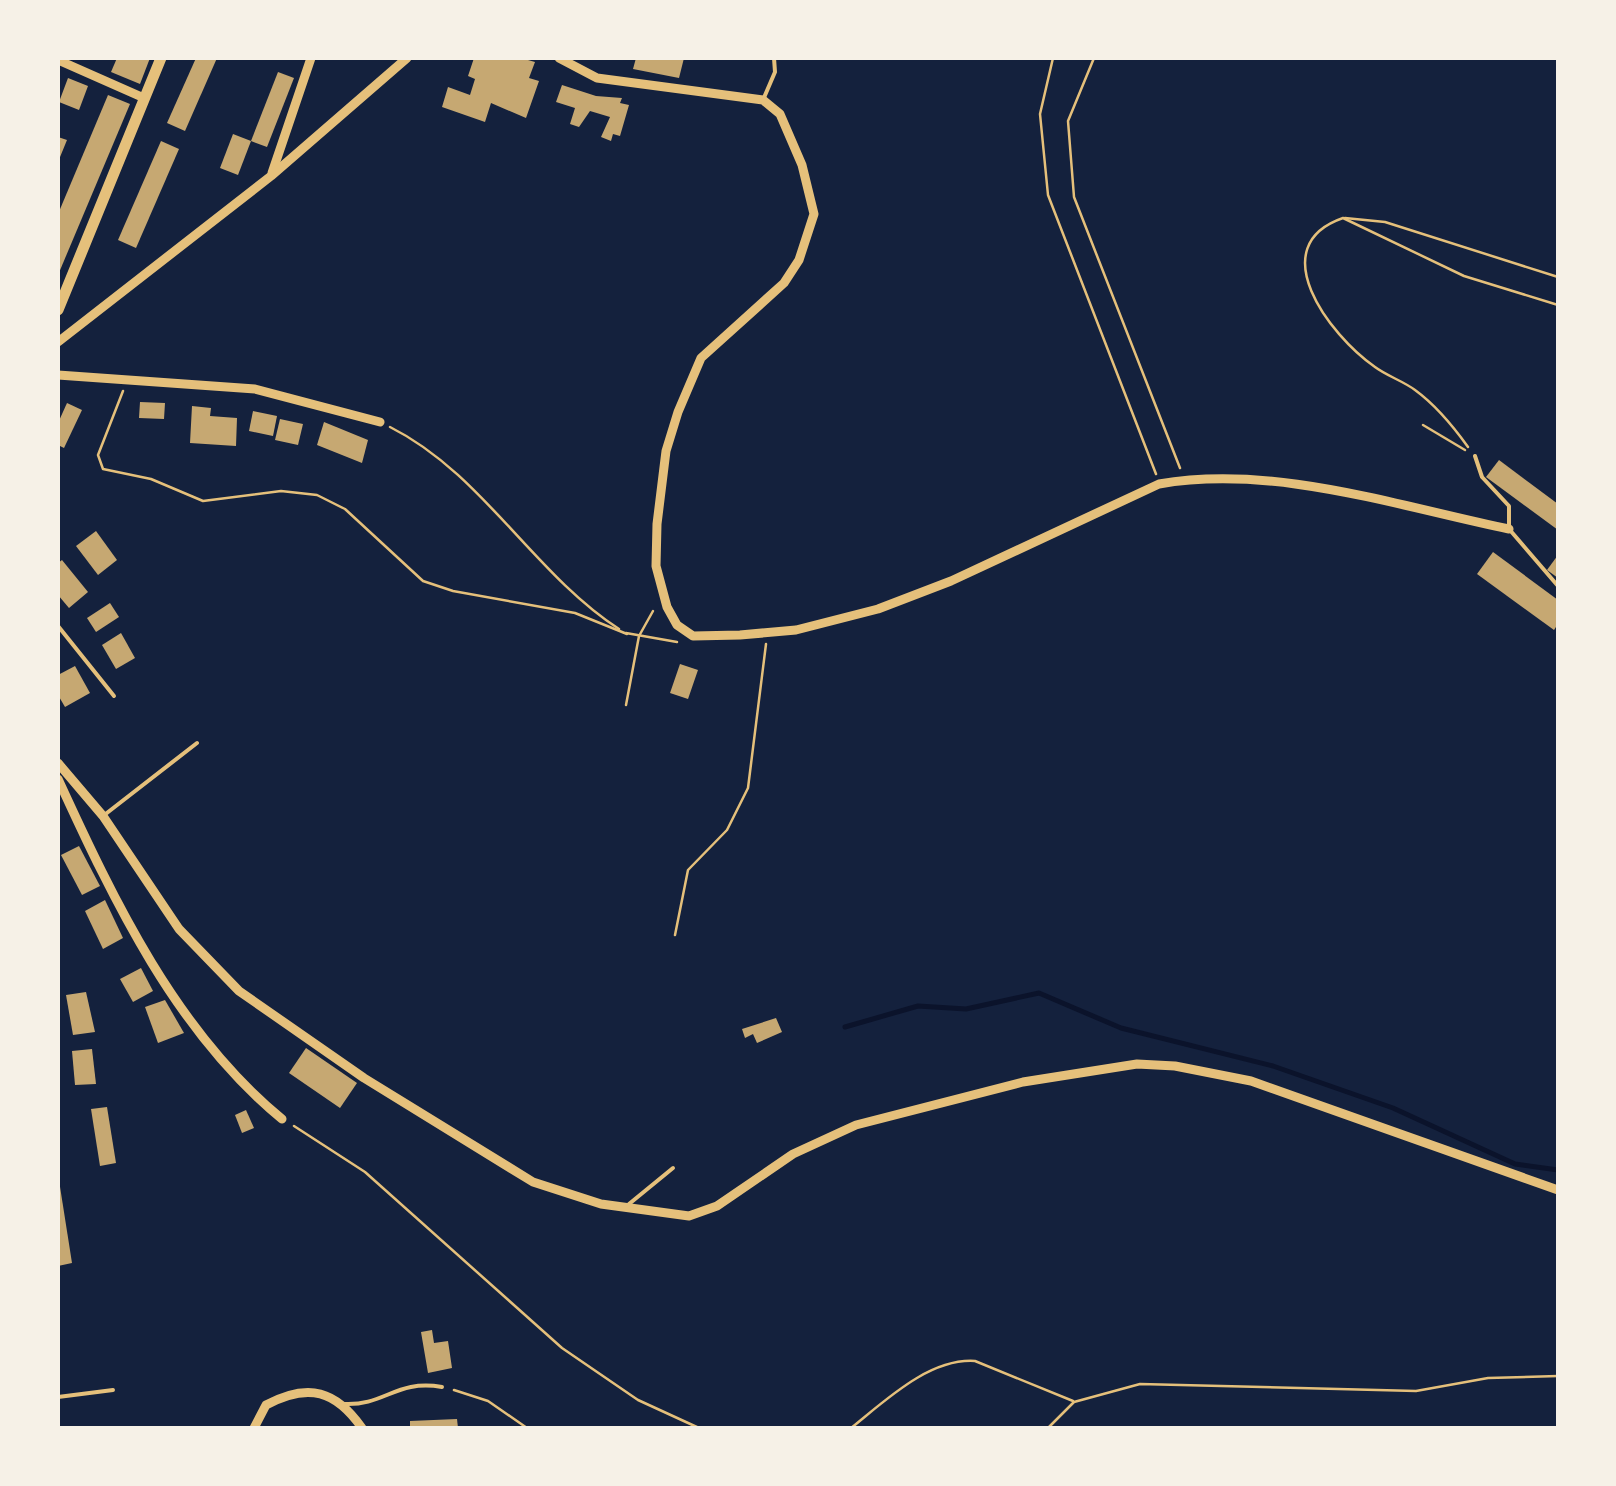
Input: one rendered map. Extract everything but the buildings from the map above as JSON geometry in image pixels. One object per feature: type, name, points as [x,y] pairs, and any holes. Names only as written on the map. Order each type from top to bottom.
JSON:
[{"type":"main road","points":[[58,310],[161,58]]},
{"type":"street","points":[[271,176],[311,58]]},
{"type":"street","points":[[58,342],[271,176],[406,58]]},
{"type":"street","points":[[559,58],[597,78],[762,100],[780,114],[802,164],[814,214],[799,260],[784,283],[701,358],[666,451],[656,524],[656,566],[677,625],[693,636],[767,633],[838,621],[915,597],[1159,484],[1240,478],[1509,530]]},
{"type":"street","points":[[58,60],[144,98]]},
{"type":"street","points":[[58,375],[254,389],[380,422]]},
{"type":"street","points":[[58,763],[103,816],[179,929],[240,991],[364,1078],[533,1182],[626,1208],[689,1216],[717,1206],[794,1154],[856,1125],[1024,1082],[1137,1064],[1175,1066],[1252,1081],[1558,1190]]},
{"type":"street","points":[[58,779],[141,946],[174,996],[243,1087],[282,1118]]},
{"type":"street","points":[[254,1428],[266,1405],[281,1397],[316,1393],[344,1404],[362,1428]]},
{"type":"lane","points":[[762,100],[775,72],[774,58]]},
{"type":"lane","points":[[1475,456],[1482,478],[1509,506],[1509,530],[1558,586]]},
{"type":"lane","points":[[58,626],[114,696]]},
{"type":"lane","points":[[103,816],[197,743]]},
{"type":"lane","points":[[626,1208],[673,1168]]},
{"type":"lane","points":[[344,1404],[361,1404],[415,1382],[442,1387]]},
{"type":"lane","points":[[58,1397],[113,1390]]},
{"type":"path","points":[[1053,58],[1040,114],[1048,195],[1159,484]]},
{"type":"path","points":[[1094,58],[1068,121],[1074,198],[1179,457],[1180,471]]},
{"type":"path","points":[[1343,218],[1464,276],[1558,305]]},
{"type":"path","points":[[1475,456],[1416,391],[1373,366],[1343,338],[1313,296],[1305,272],[1307,241],[1318,228],[1343,218],[1385,222],[1558,277]]},
{"type":"path","points":[[126,382],[98,455],[103,469],[150,478],[203,501],[281,490],[317,496],[345,508],[423,581],[453,591],[574,613],[626,634],[677,642],[693,636]]},
{"type":"path","points":[[380,422],[409,436],[465,483],[587,608],[626,634]]},
{"type":"path","points":[[1423,424],[1475,456]]},
{"type":"path","points":[[626,704],[639,636],[663,594]]},
{"type":"path","points":[[675,936],[688,870],[738,815],[748,788],[767,633]]},
{"type":"path","points":[[282,1118],[365,1172],[562,1348],[638,1400],[700,1428]]},
{"type":"path","points":[[851,1428],[897,1392],[961,1360],[975,1361],[1074,1402]]},
{"type":"path","points":[[1048,1428],[1074,1402],[1140,1384],[1416,1390],[1488,1378],[1558,1376]]},
{"type":"path","points":[[442,1387],[488,1401],[527,1428]]},
{"type":"waterway","points":[[845,1027],[918,1006],[966,1009],[1039,993],[1121,1028],[1273,1066],[1393,1108],[1515,1164],[1558,1170]]}]
